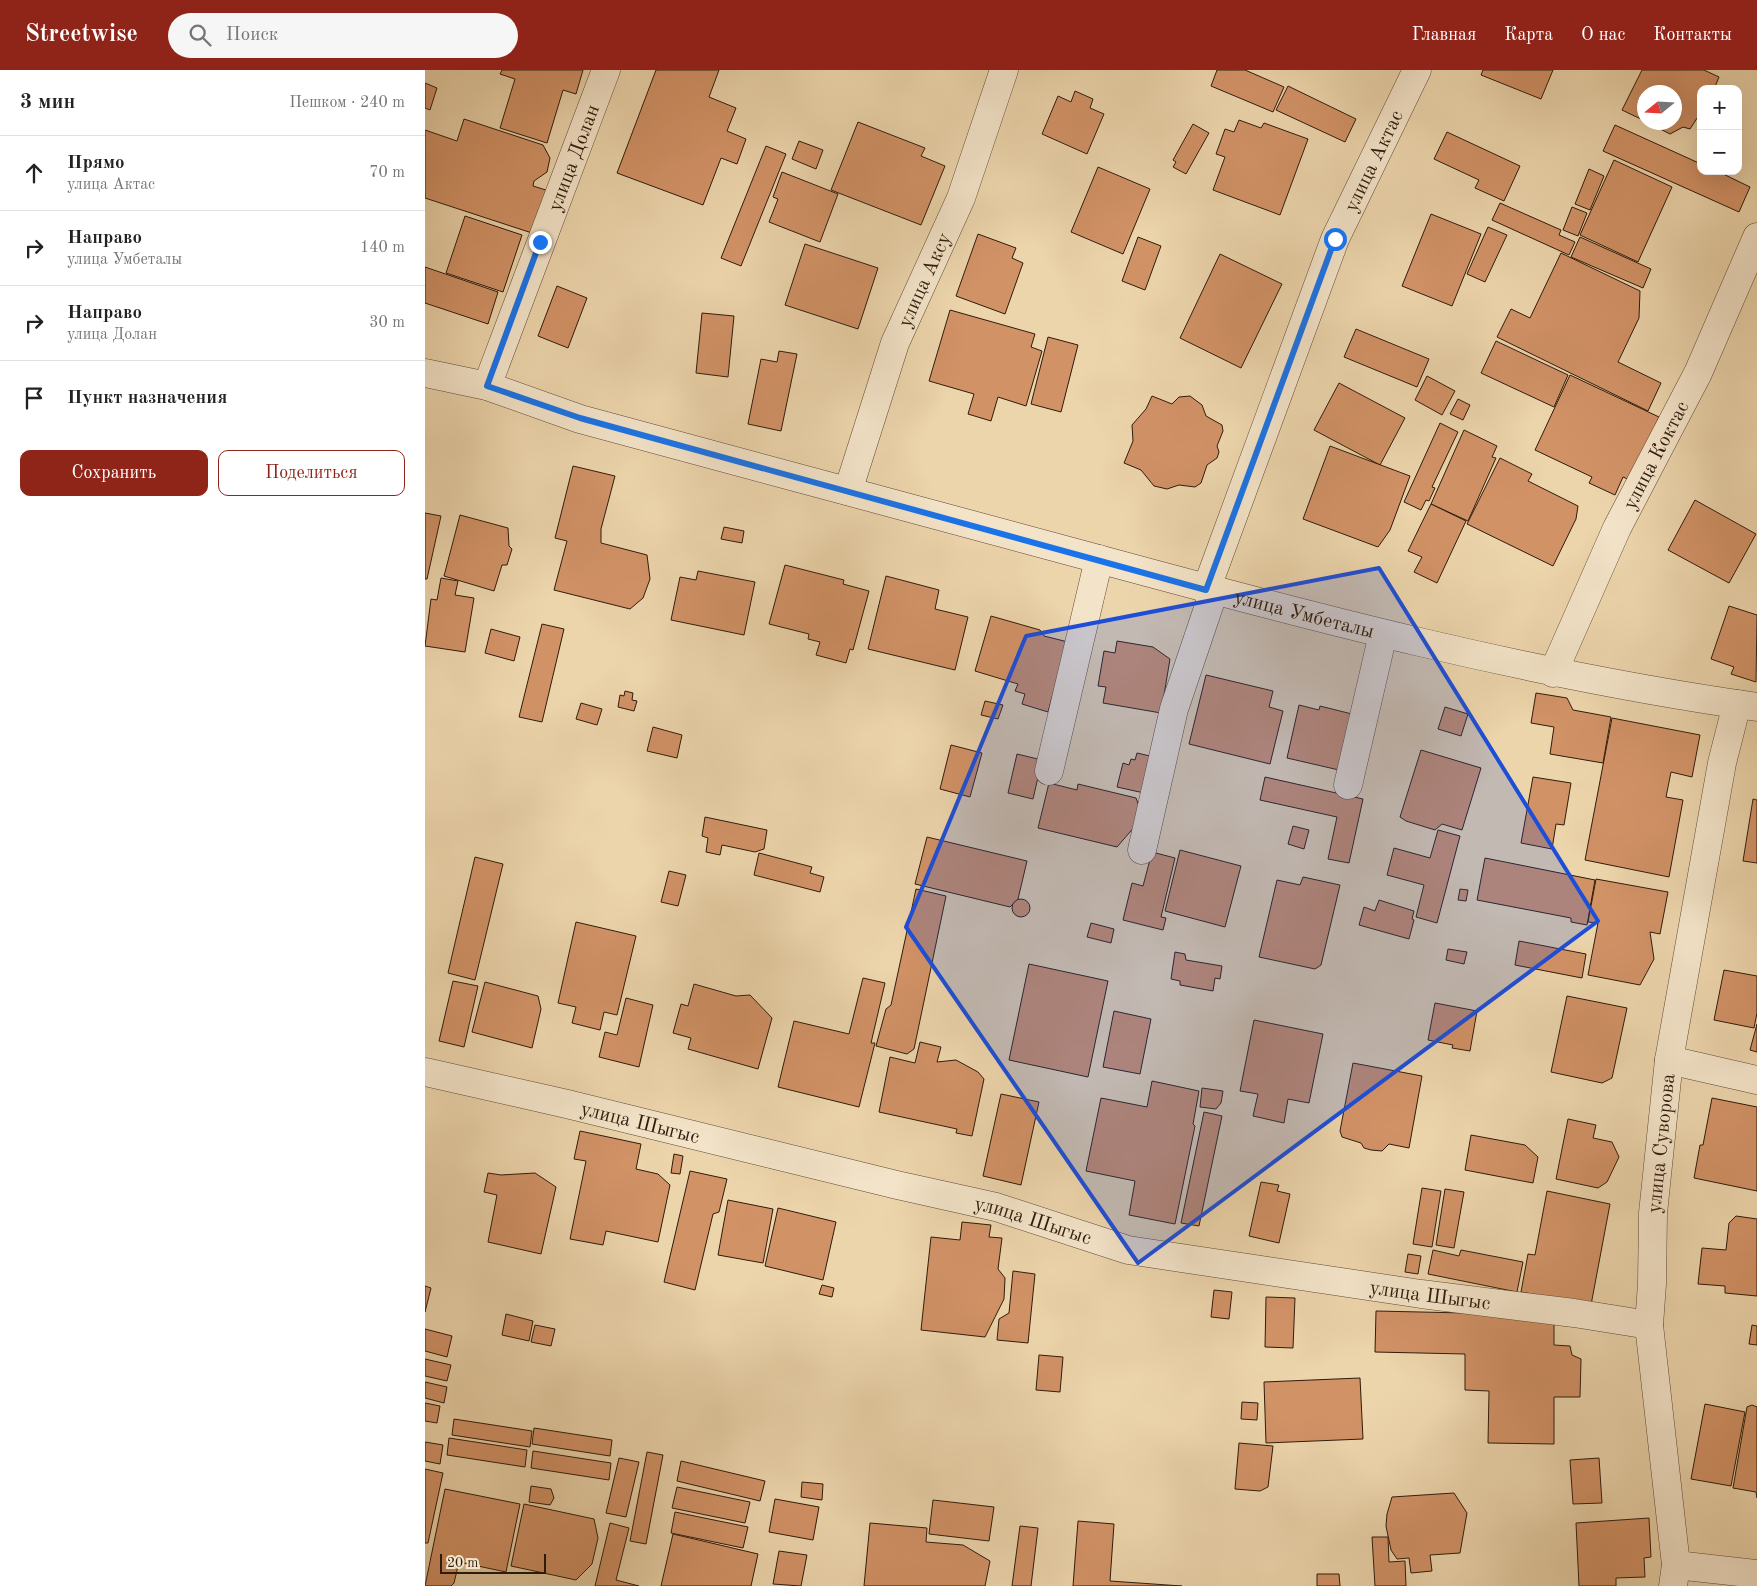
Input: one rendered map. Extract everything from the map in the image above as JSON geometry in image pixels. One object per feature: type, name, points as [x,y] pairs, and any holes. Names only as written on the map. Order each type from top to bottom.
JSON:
[{"type":"street","name":"улица Долан","points":[[487,386],[606,70]]},
{"type":"street","name":"улица Аксу","points":[[849,491],[895,343],[961,198],[1004,70]]},
{"type":"street","name":"улица Актас","points":[[1142,850],[1174,709],[1210,590],[1335,239],[1417,70]]},
{"type":"street","name":"улица Коктас","points":[[1553,673],[1617,528],[1698,373],[1757,237]]},
{"type":"street","name":"улица Умбеталы","points":[[425,373],[487,386],[580,418],[1210,590],[1383,634],[1553,673],[1747,705]]},
{"type":"street","points":[[1049,771],[1099,559]]},
{"type":"street","points":[[1348,786],[1383,634]]},
{"type":"street","name":"улица Суворова","points":[[1675,1575],[1649,1325],[1652,1284],[1653,1213],[1669,1060],[1722,763],[1747,705]]},
{"type":"street","points":[[1669,1060],[1757,1080]]},
{"type":"street","name":"улица Шыгыс","points":[[425,1072],[567,1104],[897,1185],[996,1207],[1128,1250],[1421,1294],[1575,1313],[1649,1325]]},
{"type":"street","points":[[1675,1575],[1757,1574]]},
{"type":"highlighted area","points":[[1379,568],[1598,921],[1138,1263],[906,927],[1026,636]]},
{"type":"building","points":[[502,70],[583,70],[576,94],[563,90],[547,143],[500,128],[515,79],[500,74]]},
{"type":"building","points":[[656,70],[719,70],[709,97],[736,108],[727,131],[746,139],[737,164],[721,158],[703,205],[617,173]]},
{"type":"building","points":[[1217,70],[1245,70],[1284,87],[1273,112],[1211,86]]},
{"type":"building","points":[[1483,70],[1553,70],[1541,99],[1481,75]]},
{"type":"building","points":[[1642,70],[1704,70],[1719,77],[1716,85],[1697,85],[1697,118],[1690,129],[1682,128],[1682,85],[1637,85],[1637,117],[1622,110]]},
{"type":"building","points":[[425,83],[437,88],[430,110],[425,108]]},
{"type":"building","points":[[1288,86],[1356,119],[1345,142],[1276,110]]},
{"type":"building","points":[[1075,91],[1093,99],[1090,108],[1104,114],[1087,154],[1042,134],[1058,96],[1071,102]]},
{"type":"building","points":[[464,119],[543,145],[550,158],[547,172],[534,181],[533,186],[549,191],[535,234],[425,198],[425,130],[457,141]]},
{"type":"building","points":[[1239,120],[1261,128],[1264,123],[1308,139],[1280,215],[1213,190],[1225,157],[1216,154],[1225,129],[1234,132]]},
{"type":"building","points":[[858,122],[925,148],[921,156],[945,166],[921,225],[831,190]]},
{"type":"building","points":[[1193,124],[1209,133],[1186,174],[1173,167],[1176,162],[1173,160]]},
{"type":"building","points":[[1615,125],[1697,162],[1697,175],[1725,175],[1750,187],[1739,212],[1603,151]]},
{"type":"building","points":[[1662,130],[1677,130],[1670,134]]},
{"type":"building","points":[[1447,132],[1520,166],[1504,201],[1475,188],[1479,180],[1434,159]]},
{"type":"building","points":[[799,141],[823,150],[816,169],[792,159]]},
{"type":"building","points":[[766,146],[786,154],[741,266],[721,258]]},
{"type":"building","points":[[1614,160],[1672,187],[1638,262],[1580,235]]},
{"type":"building","points":[[1098,167],[1150,189],[1123,254],[1071,232]]},
{"type":"building","points":[[1589,169],[1604,176],[1590,210],[1575,204]]},
{"type":"building","points":[[782,172],[838,194],[820,242],[769,222],[778,199],[773,197]]},
{"type":"building","points":[[1500,203],[1561,230],[1559,235],[1575,242],[1569,255],[1492,220]]},
{"type":"building","points":[[1572,207],[1587,213],[1578,236],[1563,230]]},
{"type":"building","points":[[1431,214],[1481,234],[1452,306],[1402,286]]},
{"type":"building","points":[[465,216],[522,235],[503,292],[446,273]]},
{"type":"building","points":[[1488,227],[1507,235],[1485,282],[1467,274]]},
{"type":"building","points":[[978,234],[1016,248],[1012,258],[1023,263],[1005,314],[956,296]]},
{"type":"building","points":[[1138,237],[1161,246],[1145,290],[1122,281]]},
{"type":"building","points":[[1580,237],[1651,269],[1643,288],[1571,257]]},
{"type":"building","points":[[805,244],[878,268],[858,329],[785,305]]},
{"type":"building","points":[[1561,253],[1640,291],[1639,318],[1618,362],[1661,383],[1648,411],[1497,337],[1511,309],[1530,318]]},
{"type":"building","points":[[1220,254],[1282,284],[1241,368],[1180,338]]},
{"type":"building","points":[[425,267],[498,292],[488,324],[425,303]]},
{"type":"building","points":[[557,286],[587,298],[568,348],[538,336]]},
{"type":"building","points":[[950,310],[1035,334],[1031,347],[1042,351],[1026,406],[998,397],[991,421],[968,414],[974,394],[929,381]]},
{"type":"building","points":[[702,313],[734,316],[728,377],[696,373]]},
{"type":"building","points":[[1356,329],[1429,359],[1417,387],[1344,357]]},
{"type":"building","points":[[1048,337],[1078,345],[1061,412],[1031,404]]},
{"type":"building","points":[[1496,341],[1568,375],[1554,407],[1481,373]]},
{"type":"building","points":[[779,351],[797,354],[781,431],[748,424],[761,359],[777,362]]},
{"type":"building","points":[[1570,375],[1659,417],[1630,480],[1623,477],[1615,495],[1589,483],[1592,477],[1535,450]]},
{"type":"building","points":[[1427,376],[1455,391],[1442,415],[1415,400]]},
{"type":"building","points":[[1339,383],[1405,418],[1380,465],[1314,430]]},
{"type":"building","points":[[1152,396],[1172,404],[1179,397],[1190,396],[1202,405],[1206,416],[1222,425],[1223,431],[1217,446],[1219,452],[1217,458],[1207,465],[1201,483],[1195,487],[1179,485],[1167,489],[1154,486],[1141,470],[1124,463],[1133,441],[1132,425],[1146,409]]},
{"type":"building","points":[[1458,399],[1470,405],[1463,420],[1450,414]]},
{"type":"building","points":[[1440,423],[1458,432],[1432,487],[1435,488],[1429,501],[1426,500],[1421,510],[1404,502]]},
{"type":"building","points":[[1464,430],[1497,446],[1492,457],[1496,458],[1468,521],[1431,504]]},
{"type":"building","points":[[1330,446],[1410,476],[1390,530],[1378,547],[1303,519]]},
{"type":"building","points":[[1500,458],[1532,474],[1528,481],[1578,506],[1576,519],[1553,566],[1467,524]]},
{"type":"building","points":[[573,466],[615,476],[601,529],[601,543],[647,555],[650,579],[643,598],[630,609],[554,590],[567,541],[555,538]]},
{"type":"building","points":[[1695,500],[1756,534],[1729,583],[1668,550]]},
{"type":"building","points":[[1431,504],[1466,521],[1437,583],[1414,572],[1422,557],[1408,551]]},
{"type":"building","points":[[425,513],[441,516],[427,579],[425,579]]},
{"type":"building","points":[[460,515],[508,528],[509,546],[512,549],[507,565],[502,565],[494,591],[444,576]]},
{"type":"building","points":[[724,527],[744,531],[742,543],[721,539]]},
{"type":"building","points":[[785,565],[844,580],[843,584],[869,591],[853,650],[850,649],[846,663],[816,655],[820,642],[808,639],[809,634],[769,624]]},
{"type":"building","points":[[698,571],[755,582],[744,635],[671,620],[680,577],[696,580]]},
{"type":"building","points":[[886,576],[939,590],[935,609],[968,617],[955,670],[868,649]]},
{"type":"building","points":[[441,578],[458,581],[455,595],[474,598],[465,652],[425,646],[431,599],[437,600]]},
{"type":"building","points":[[1729,606],[1757,615],[1756,682],[1731,674],[1734,667],[1711,659]]},
{"type":"building","points":[[991,616],[1040,630],[1044,636],[1068,642],[1056,695],[1052,697],[1048,712],[1022,704],[1025,694],[1015,691],[1018,684],[975,671]]},
{"type":"building","points":[[542,624],[564,629],[542,722],[519,717]]},
{"type":"building","points":[[491,629],[520,637],[514,661],[485,653]]},
{"type":"building","points":[[1117,641],[1153,647],[1170,659],[1161,713],[1103,703],[1106,687],[1098,686],[1104,651],[1115,653]]},
{"type":"building","points":[[1206,675],[1273,691],[1269,707],[1283,711],[1270,764],[1189,744]]},
{"type":"building","points":[[625,691],[633,693],[632,700],[637,701],[634,711],[618,707],[620,695],[624,696]]},
{"type":"building","points":[[1536,693],[1567,698],[1573,710],[1611,717],[1603,763],[1550,754],[1554,727],[1531,723]]},
{"type":"building","points":[[985,701],[1003,705],[998,719],[981,715]]},
{"type":"building","points":[[581,703],[602,709],[597,725],[576,719]]},
{"type":"building","points":[[1299,705],[1319,710],[1320,706],[1352,714],[1339,770],[1287,758]]},
{"type":"building","points":[[1445,707],[1468,714],[1461,736],[1438,729]]},
{"type":"building","points":[[1612,718],[1700,735],[1692,777],[1671,772],[1666,797],[1683,800],[1669,877],[1585,860]]},
{"type":"building","points":[[653,727],[682,735],[677,758],[647,751]]},
{"type":"building","points":[[951,745],[982,753],[970,797],[940,789]]},
{"type":"building","points":[[1421,750],[1481,768],[1462,830],[1442,824],[1435,830],[1406,821],[1400,817]]},
{"type":"building","points":[[1137,753],[1150,756],[1144,793],[1117,787],[1123,763],[1129,765],[1131,759],[1135,760]]},
{"type":"building","points":[[1017,754],[1042,760],[1033,799],[1008,793]]},
{"type":"building","points":[[1265,777],[1363,799],[1349,863],[1328,859],[1337,817],[1260,800]]},
{"type":"building","points":[[1533,777],[1571,783],[1564,825],[1556,824],[1552,849],[1521,843]]},
{"type":"building","points":[[1049,783],[1077,790],[1078,784],[1136,798],[1143,817],[1117,847],[1038,828]]},
{"type":"building","points":[[1753,799],[1757,800],[1757,863],[1743,861]]},
{"type":"building","points":[[705,817],[767,830],[764,849],[755,852],[722,845],[720,855],[706,852],[708,838],[702,836]]},
{"type":"building","points":[[1293,826],[1309,830],[1304,849],[1288,844]]},
{"type":"building","points":[[1438,830],[1460,836],[1437,923],[1416,917],[1424,885],[1387,875],[1394,848],[1430,858]]},
{"type":"building","points":[[927,837],[1027,861],[1018,899],[1010,907],[915,884]]},
{"type":"building","points":[[1180,850],[1241,866],[1225,927],[1165,911]]},
{"type":"building","points":[[1152,852],[1175,858],[1161,917],[1166,918],[1163,930],[1123,920],[1132,883],[1143,886]]},
{"type":"building","points":[[759,853],[812,867],[810,873],[824,877],[820,892],[754,875]]},
{"type":"building","points":[[475,857],[503,864],[475,980],[448,973]]},
{"type":"building","points":[[1485,858],[1595,880],[1587,925],[1571,922],[1571,918],[1477,900]]},
{"type":"building","points":[[669,871],[686,875],[678,906],[661,902]]},
{"type":"building","points":[[1303,877],[1340,885],[1321,965],[1315,969],[1259,957],[1277,880],[1300,885]]},
{"type":"building","points":[[1596,879],[1668,892],[1660,934],[1650,932],[1654,959],[1640,985],[1588,975],[1598,923],[1588,922]]},
{"type":"building","points":[[916,889],[946,896],[914,1049],[907,1054],[876,1046],[886,1009],[891,1005]]},
{"type":"building","points":[[1460,889],[1468,890],[1466,901],[1458,900]]},
{"type":"building","points":[[1021,899],[1027,902],[1030,908],[1027,914],[1021,917],[1015,914],[1012,908],[1015,902]]},
{"type":"building","points":[[1379,900],[1414,911],[1412,919],[1414,920],[1409,939],[1359,925],[1364,907],[1375,911]]},
{"type":"building","points":[[576,922],[636,936],[617,1015],[604,1012],[600,1030],[572,1023],[576,1007],[558,1003]]},
{"type":"building","points":[[1091,923],[1114,929],[1111,943],[1087,937]]},
{"type":"building","points":[[1519,941],[1586,954],[1582,978],[1515,965]]},
{"type":"building","points":[[1448,949],[1467,952],[1464,964],[1446,960]]},
{"type":"building","points":[[1175,952],[1185,954],[1186,960],[1222,966],[1220,979],[1215,978],[1213,991],[1180,985],[1180,981],[1171,979]]},
{"type":"building","points":[[1029,964],[1108,981],[1088,1077],[1009,1060]]},
{"type":"building","points":[[1724,970],[1757,976],[1757,1013],[1754,1028],[1714,1020]]},
{"type":"building","points":[[863,978],[885,983],[871,1043],[875,1043],[859,1107],[778,1087],[794,1021],[849,1034]]},
{"type":"building","points":[[453,981],[478,986],[464,1047],[439,1041]]},
{"type":"building","points":[[485,982],[538,996],[541,1009],[532,1048],[472,1032]]},
{"type":"building","points":[[694,984],[736,996],[750,995],[772,1018],[758,1069],[688,1049],[691,1038],[673,1033],[681,1004],[688,1006]]},
{"type":"building","points":[[1567,996],[1627,1008],[1612,1078],[1602,1083],[1551,1072]]},
{"type":"building","points":[[626,998],[653,1005],[639,1067],[599,1057],[605,1032],[617,1035]]},
{"type":"building","points":[[1435,1003],[1477,1011],[1470,1051],[1452,1048],[1453,1045],[1428,1040]]},
{"type":"building","points":[[1114,1011],[1151,1019],[1140,1074],[1103,1067]]},
{"type":"building","points":[[1254,1020],[1323,1034],[1309,1103],[1288,1099],[1284,1123],[1253,1116],[1258,1094],[1240,1091]]},
{"type":"building","points":[[1757,1024],[1757,1052],[1750,1050]]},
{"type":"building","points":[[920,1042],[941,1047],[937,1062],[956,1060],[978,1072],[984,1079],[972,1136],[956,1133],[957,1129],[879,1112],[890,1057],[915,1063]]},
{"type":"building","points":[[1353,1063],[1422,1076],[1409,1148],[1389,1144],[1382,1151],[1371,1150],[1364,1148],[1361,1143],[1342,1137],[1340,1131]]},
{"type":"building","points":[[1152,1081],[1199,1091],[1193,1124],[1195,1126],[1175,1224],[1129,1215],[1135,1181],[1086,1171],[1101,1098],[1147,1107]]},
{"type":"building","points":[[1202,1088],[1223,1091],[1221,1103],[1216,1109],[1200,1107]]},
{"type":"building","points":[[1001,1094],[1039,1102],[1021,1185],[983,1176]]},
{"type":"building","points":[[1712,1098],[1757,1107],[1757,1191],[1694,1178],[1700,1145],[1703,1145]]},
{"type":"building","points":[[1204,1112],[1222,1116],[1199,1226],[1181,1223]]},
{"type":"building","points":[[1568,1119],[1596,1125],[1593,1138],[1612,1142],[1619,1157],[1607,1182],[1598,1188],[1556,1179]]},
{"type":"building","points":[[580,1131],[641,1144],[636,1169],[658,1174],[670,1185],[658,1242],[606,1231],[603,1245],[570,1239],[586,1161],[574,1159]]},
{"type":"building","points":[[1471,1135],[1525,1145],[1538,1157],[1533,1183],[1465,1170]]},
{"type":"building","points":[[674,1154],[683,1156],[680,1174],[671,1173]]},
{"type":"building","points":[[690,1171],[727,1179],[719,1212],[713,1214],[695,1290],[664,1282]]},
{"type":"building","points":[[488,1173],[501,1175],[535,1173],[556,1187],[541,1254],[488,1242],[497,1195],[484,1192]]},
{"type":"building","points":[[1261,1182],[1279,1185],[1277,1191],[1290,1194],[1279,1243],[1249,1236]]},
{"type":"building","points":[[1422,1188],[1441,1191],[1432,1247],[1413,1244]]},
{"type":"building","points":[[1445,1189],[1464,1192],[1454,1248],[1436,1245]]},
{"type":"building","points":[[1547,1191],[1610,1204],[1591,1305],[1521,1292],[1528,1254],[1535,1255]]},
{"type":"building","points":[[728,1200],[773,1209],[763,1263],[718,1255]]},
{"type":"building","points":[[778,1208],[836,1222],[823,1280],[765,1266]]},
{"type":"building","points":[[1736,1216],[1757,1219],[1757,1296],[1725,1293],[1725,1286],[1698,1284],[1702,1248],[1726,1250],[1729,1223]]},
{"type":"building","points":[[962,1222],[991,1225],[989,1237],[1002,1238],[998,1269],[1005,1278],[1004,1299],[985,1337],[921,1330],[931,1237],[960,1240]]},
{"type":"building","points":[[1433,1250],[1459,1256],[1461,1250],[1523,1262],[1517,1292],[1428,1274]]},
{"type":"building","points":[[1408,1254],[1421,1256],[1418,1274],[1405,1272]]},
{"type":"building","points":[[1013,1271],[1035,1274],[1028,1343],[997,1340],[999,1319],[1009,1313]]},
{"type":"building","points":[[822,1285],[834,1288],[832,1297],[819,1294]]},
{"type":"building","points":[[425,1286],[431,1288],[425,1312]]},
{"type":"building","points":[[1214,1290],[1232,1292],[1229,1319],[1211,1317]]},
{"type":"building","points":[[1266,1297],[1295,1298],[1293,1348],[1265,1347]]},
{"type":"building","points":[[1376,1311],[1554,1315],[1554,1345],[1570,1346],[1572,1355],[1581,1359],[1580,1397],[1554,1397],[1554,1444],[1488,1443],[1489,1391],[1465,1390],[1465,1354],[1375,1352]]},
{"type":"building","points":[[506,1314],[533,1321],[529,1341],[502,1335]]},
{"type":"building","points":[[535,1325],[555,1329],[551,1346],[531,1342]]},
{"type":"building","points":[[1752,1325],[1757,1326],[1757,1345],[1749,1344]]},
{"type":"building","points":[[425,1329],[452,1336],[447,1357],[425,1351]]},
{"type":"building","points":[[1039,1355],[1063,1357],[1060,1392],[1036,1390]]},
{"type":"building","points":[[425,1359],[451,1365],[447,1381],[425,1376]]},
{"type":"building","points":[[1360,1378],[1363,1439],[1266,1443],[1264,1382]]},
{"type":"building","points":[[425,1382],[447,1387],[444,1403],[425,1398]]},
{"type":"building","points":[[1242,1402],[1258,1403],[1257,1420],[1241,1419]]},
{"type":"building","points":[[425,1403],[440,1406],[437,1423],[425,1421]]},
{"type":"building","points":[[1705,1404],[1745,1412],[1731,1486],[1691,1479]]},
{"type":"building","points":[[1752,1405],[1757,1407],[1757,1498],[1756,1492],[1733,1488],[1747,1407]]},
{"type":"building","points":[[454,1419],[532,1431],[530,1447],[452,1435]]},
{"type":"building","points":[[534,1428],[612,1440],[610,1456],[532,1444]]},
{"type":"building","points":[[449,1438],[527,1450],[525,1467],[447,1455]]},
{"type":"building","points":[[425,1442],[443,1445],[440,1464],[425,1461]]},
{"type":"building","points":[[1239,1443],[1273,1446],[1268,1487],[1260,1491],[1235,1489]]},
{"type":"building","points":[[533,1451],[611,1463],[609,1480],[531,1468]]},
{"type":"building","points":[[647,1452],[663,1455],[646,1544],[630,1541]]},
{"type":"building","points":[[619,1458],[639,1462],[626,1517],[606,1513]]},
{"type":"building","points":[[1599,1458],[1602,1503],[1573,1504],[1570,1460]]},
{"type":"building","points":[[681,1461],[765,1481],[760,1501],[677,1481]]},
{"type":"building","points":[[425,1469],[443,1473],[428,1543],[425,1543]]},
{"type":"building","points":[[802,1482],[823,1484],[822,1500],[801,1497]]},
{"type":"building","points":[[531,1486],[551,1489],[554,1498],[550,1505],[529,1502]]},
{"type":"building","points":[[677,1487],[750,1502],[745,1523],[672,1508]]},
{"type":"building","points":[[445,1489],[520,1504],[506,1572],[459,1562],[454,1583],[451,1586],[425,1586]]},
{"type":"building","points":[[1454,1493],[1467,1513],[1460,1553],[1430,1555],[1432,1571],[1411,1573],[1409,1558],[1397,1559],[1391,1550],[1386,1526],[1392,1497]]},
{"type":"building","points":[[775,1499],[819,1507],[813,1540],[769,1532]]},
{"type":"building","points":[[933,1500],[994,1507],[989,1541],[929,1534]]},
{"type":"building","points":[[524,1504],[594,1519],[598,1538],[592,1564],[576,1580],[511,1566]]},
{"type":"building","points":[[675,1512],[748,1527],[743,1548],[671,1533]]},
{"type":"building","points":[[1649,1518],[1651,1557],[1644,1558],[1645,1577],[1616,1578],[1616,1586],[1579,1586],[1576,1523]]},
{"type":"building","points":[[1078,1521],[1114,1524],[1110,1581],[1182,1586],[1073,1586]]},
{"type":"building","points":[[610,1523],[629,1528],[616,1580],[639,1586],[595,1586]]},
{"type":"building","points":[[870,1523],[927,1528],[926,1542],[963,1545],[990,1561],[985,1586],[864,1586]]},
{"type":"building","points":[[1020,1526],[1038,1528],[1031,1586],[1012,1586]]},
{"type":"building","points":[[673,1534],[758,1554],[751,1586],[661,1586]]},
{"type":"building","points":[[1372,1537],[1388,1537],[1389,1562],[1405,1561],[1406,1586],[1375,1586]]},
{"type":"building","points":[[779,1551],[807,1555],[801,1586],[773,1584]]},
{"type":"building","points":[[1317,1574],[1339,1574],[1340,1586],[1317,1586]]},
{"type":"route","points":[[540,242],[487,386],[580,418],[1206,590],[1335,239]]}]
